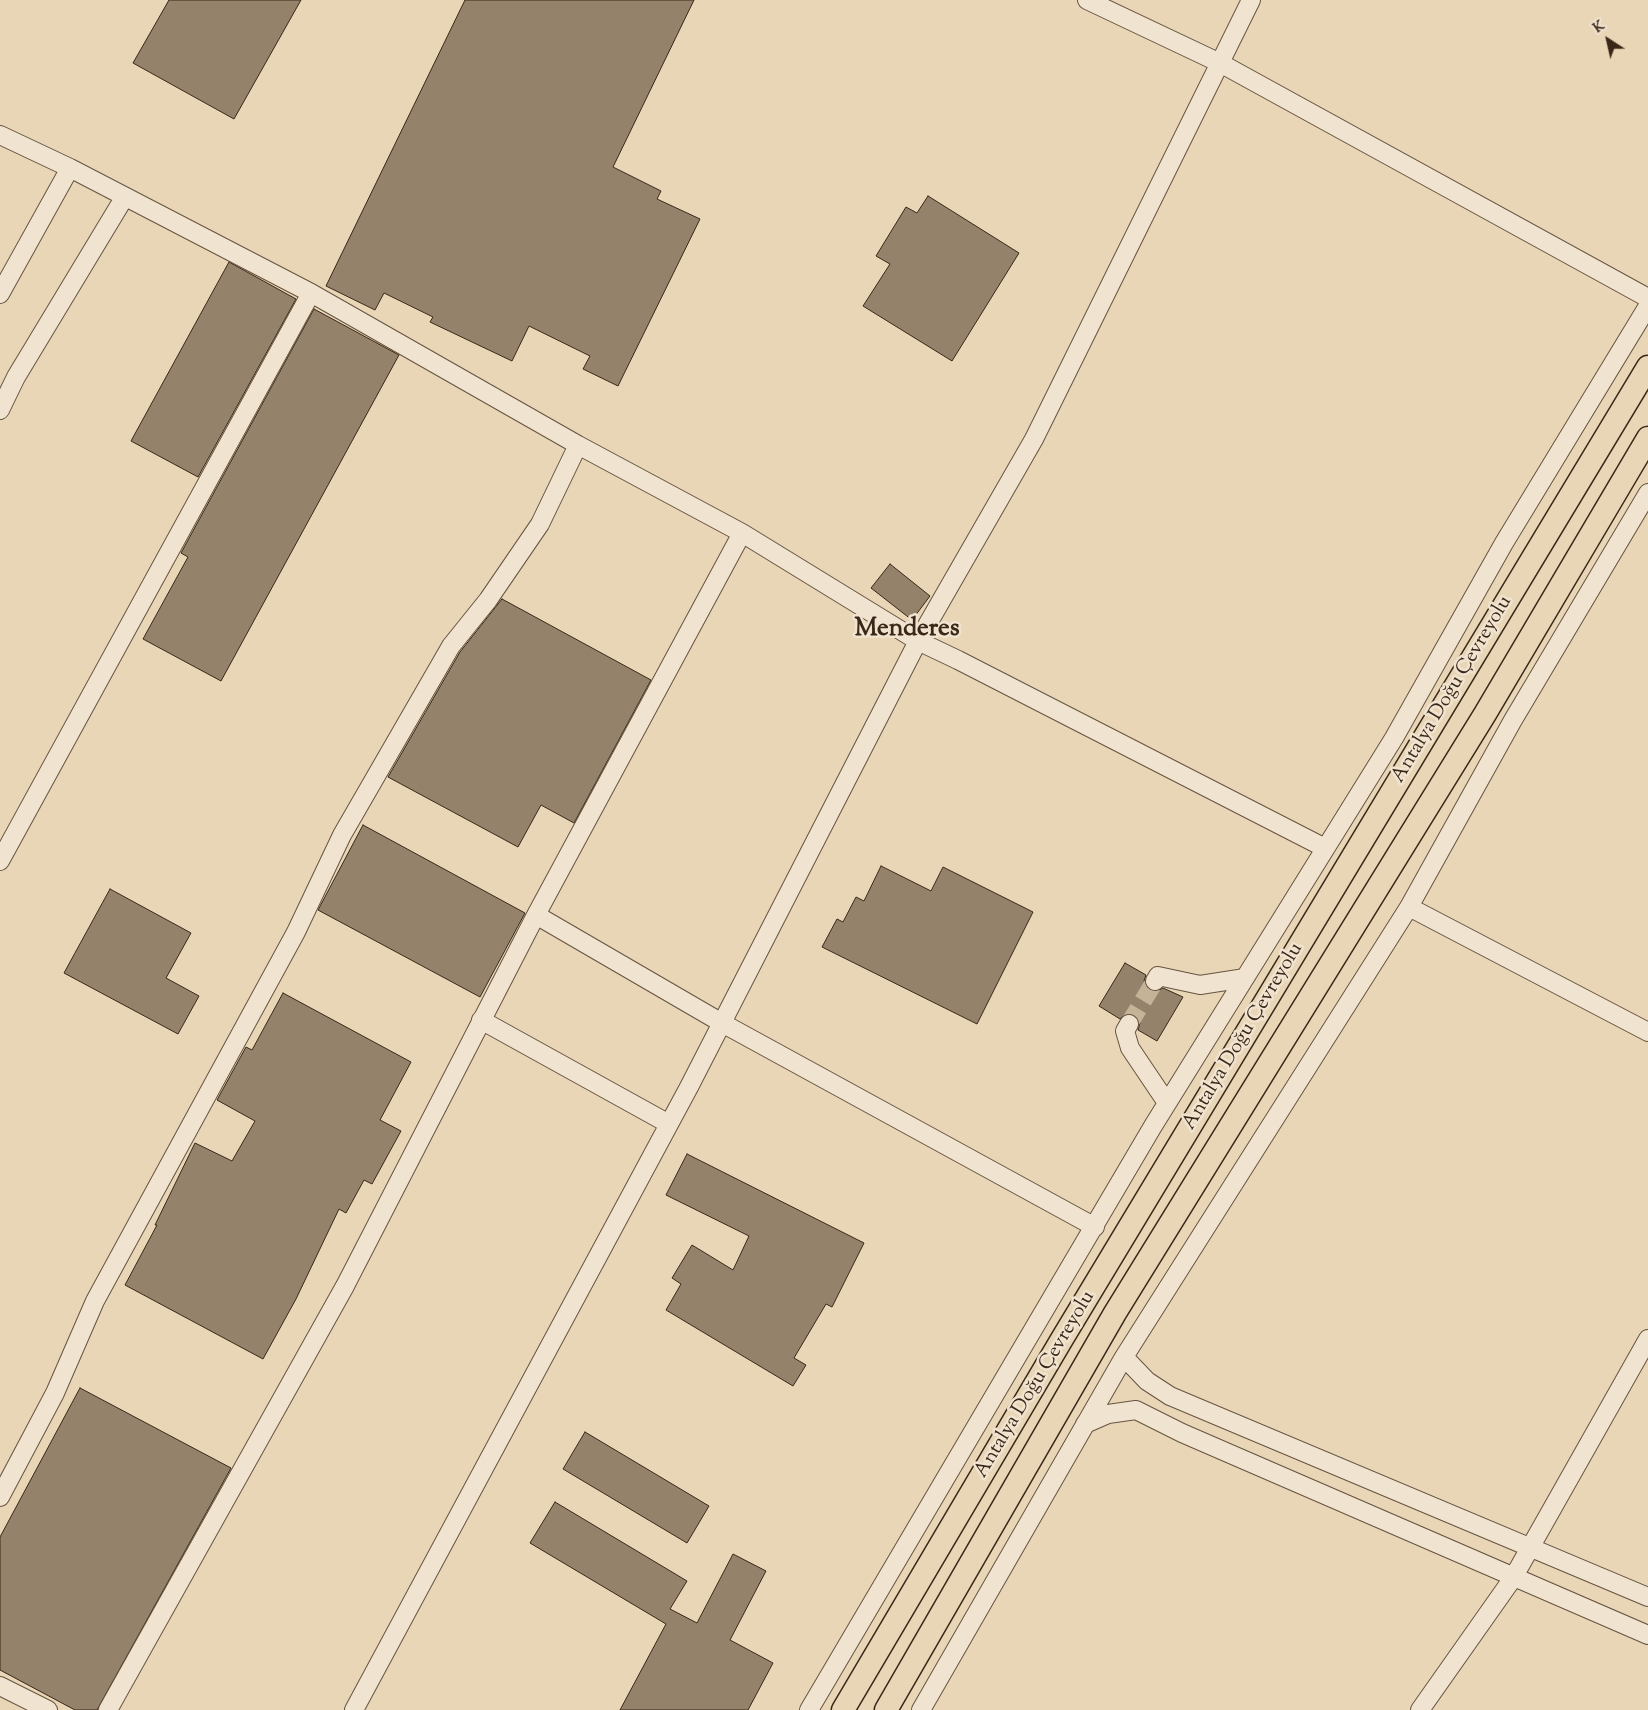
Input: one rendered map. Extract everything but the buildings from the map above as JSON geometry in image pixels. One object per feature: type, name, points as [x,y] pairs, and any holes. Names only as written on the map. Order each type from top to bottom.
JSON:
[{"type":"main road","name":"Antalya Doğu Çevreyolu","points":[[844,1710],[1062,1339],[1648,367]]},
{"type":"main road","name":"Antalya Doğu Çevreyolu","points":[[886,1710],[1116,1313],[1485,714],[1648,438]]},
{"type":"street","points":[[1087,0],[1220,63],[1648,298]]},
{"type":"street","points":[[354,1710],[669,1124],[918,641],[1034,439],[1251,0]]},
{"type":"street","points":[[0,135],[70,168],[124,198],[312,293],[578,445],[742,533],[918,641],[1325,848]]},
{"type":"street","points":[[0,294],[70,168]]},
{"type":"street","points":[[0,410],[16,377],[124,198]]},
{"type":"street","points":[[0,861],[312,293]]},
{"type":"street","points":[[809,1710],[1167,1103],[1394,738],[1504,543],[1648,306]]},
{"type":"street","points":[[0,1498],[55,1392],[95,1302],[296,932],[342,835],[451,646],[488,600],[540,524],[578,445]]},
{"type":"street","points":[[926,1707],[1124,1357],[1409,907],[1513,720],[1648,493]]},
{"type":"street","points":[[108,1710],[345,1286],[536,915],[742,533]]},
{"type":"street","points":[[1409,907],[1648,1032]]},
{"type":"street","points":[[536,915],[722,1023],[1095,1227]]},
{"type":"street","points":[[1155,981],[1158,976],[1200,985],[1245,978]]},
{"type":"street","points":[[482,1020],[669,1124]]},
{"type":"street","points":[[1129,1024],[1125,1031],[1130,1048],[1167,1103]]},
{"type":"street","points":[[1420,1710],[1513,1578],[1648,1339]]},
{"type":"street","points":[[1124,1357],[1147,1381],[1170,1396],[1648,1597]]},
{"type":"street","points":[[1085,1424],[1108,1414],[1136,1410],[1182,1434],[1648,1635]]},
{"type":"street","points":[[0,1686],[48,1710]]},
{"type":"tunnel","points":[[1129,1024],[1155,981]]},
{"type":"district","name":"Menderes","points":[[907,631]]}]
